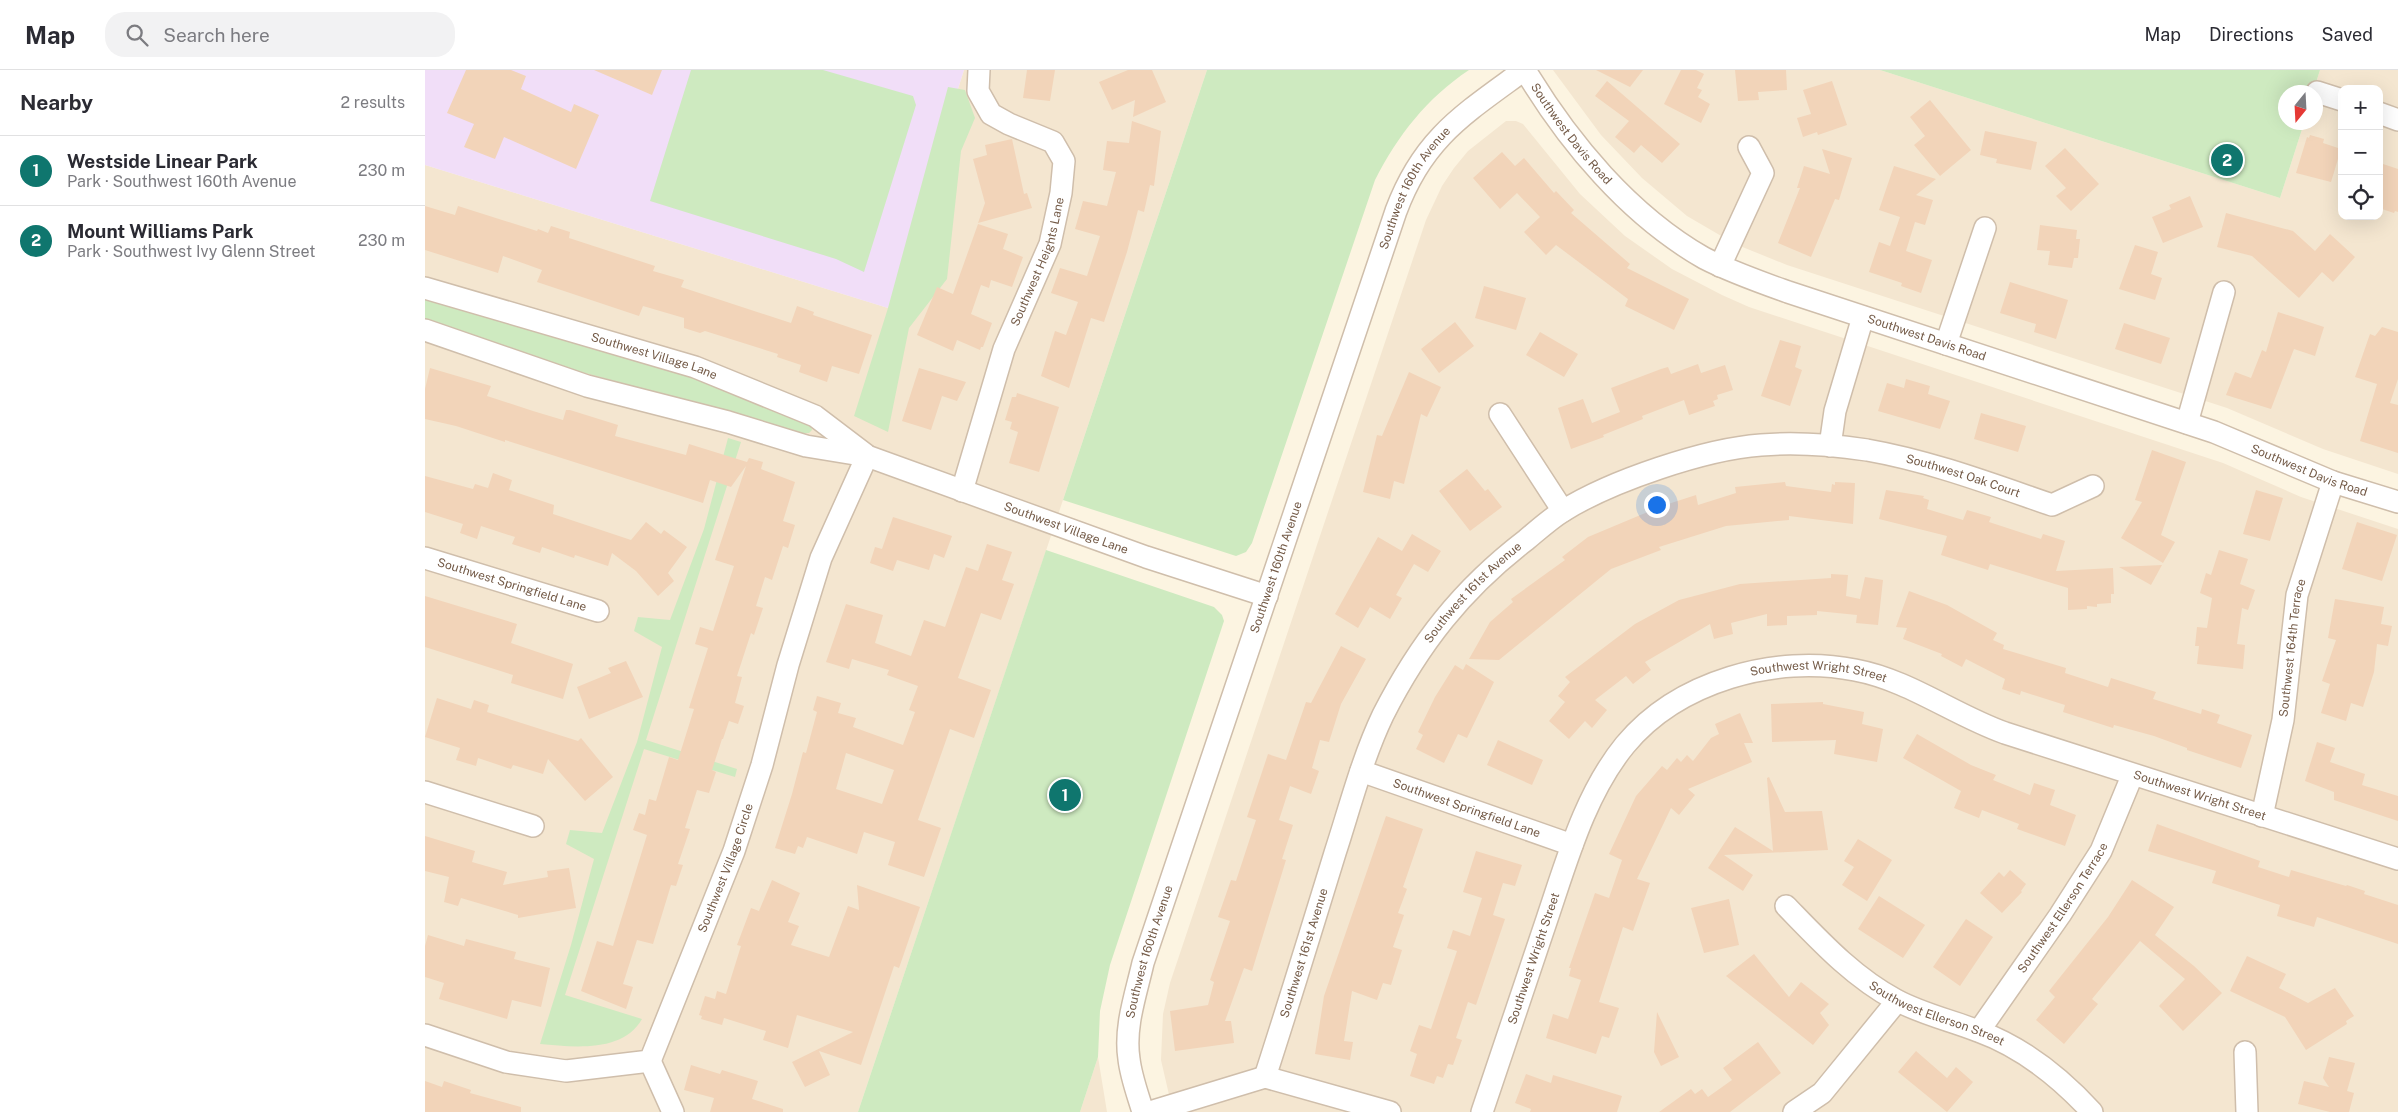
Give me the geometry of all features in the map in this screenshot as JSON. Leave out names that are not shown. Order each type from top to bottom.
[{"type":"street","name":"Southwest Heights Lane","points":[[962,491],[1004,349],[1050,244],[1061,193],[1064,161],[1053,142],[1009,124],[991,114],[977,91],[979,70]]},
{"type":"street","name":"Southwest Davis Road","points":[[1524,70],[1544,101],[1582,152],[1620,192],[1685,245],[1720,266],[1761,283],[2187,423],[2247,444],[2333,482],[2398,502]]},
{"type":"street","name":"Southwest 160th Avenue","points":[[1143,1112],[1133,1078],[1128,1045],[1135,997],[1143,963],[1408,182],[1417,164],[1449,128],[1524,70]]},
{"type":"street","points":[[2323,94],[2338,99]]},
{"type":"street","points":[[2383,114],[2398,120]]},
{"type":"street","points":[[1720,266],[1763,173],[1749,147]]},
{"type":"street","points":[[1946,344],[1985,228]]},
{"type":"street","name":"Southwest Village Lane","points":[[425,288],[695,367],[815,416],[867,456]]},
{"type":"street","points":[[2187,423],[2224,292]]},
{"type":"street","points":[[1830,446],[1835,411],[1863,317]]},
{"type":"street","name":"Southwest Village Lane","points":[[425,330],[587,386],[728,422],[806,446],[867,456],[1147,557],[1267,596]]},
{"type":"street","points":[[1500,414],[1563,511]]},
{"type":"street","name":"Southwest 161st Avenue","points":[[1265,1077],[1361,770],[1382,718],[1408,668],[1431,634],[1464,594],[1563,511],[1612,487],[1648,473],[1720,452],[1761,444],[1830,446]]},
{"type":"street","name":"Southwest Oak Court","points":[[1830,446],[1867,450],[1943,467],[2051,505],[2093,486]]},
{"type":"street","name":"Southwest Village Circle","points":[[650,1061],[734,851],[762,764],[787,665],[821,558],[867,456]]},
{"type":"street","name":"Southwest 164th Terrace","points":[[2262,816],[2283,720],[2297,595],[2333,482]]},
{"type":"street","name":"Southwest Springfield Lane","points":[[425,558],[598,612]]},
{"type":"street","name":"Southwest Wright Street","points":[[1482,1112],[1572,845],[1608,768],[1626,744],[1672,705],[1695,692],[1725,679],[1790,664],[1824,664],[1887,678],[1911,688],[1981,725],[2132,776],[2398,859]]},
{"type":"street","name":"Southwest Springfield Lane","points":[[1361,770],[1572,845]]},
{"type":"street","name":"Southwest Ellerson Terrace","points":[[1979,1031],[2060,915],[2101,852],[2132,776]]},
{"type":"street","points":[[425,792],[533,826]]},
{"type":"street","name":"Southwest Ellerson Street","points":[[1786,906],[1839,960],[1876,989],[1921,1012],[1979,1031],[2006,1044],[2043,1066],[2075,1094],[2091,1112]]},
{"type":"street","points":[[1794,1112],[1822,1093],[1897,1001]]},
{"type":"street","points":[[425,1035],[506,1062],[566,1071],[650,1061],[673,1112]]},
{"type":"street","points":[[2245,1052],[2247,1112]]},
{"type":"street","points":[[1150,1112],[1265,1077],[1390,1112]]},
{"type":"shaded area","points":[[425,70],[964,70],[888,308],[425,165]]},
{"type":"shaded area","points":[[964,70],[1207,70],[858,1112],[425,1112],[425,165],[888,308]]},
{"type":"shaded area","points":[[1553,70],[1880,70],[2280,198],[2302,130],[2323,130],[2323,85],[2315,85],[2320,70],[2398,70],[2398,474],[2323,449],[2227,408],[1787,265],[1735,244],[1687,216],[1642,178],[1601,135]]},
{"type":"shaded area","points":[[1506,121],[1516,121],[1523,124],[1580,194],[1625,236],[1672,269],[1722,295],[1749,307],[2223,463],[2301,497],[2398,529],[2398,1112],[1173,1112],[1161,1060],[1163,1014],[1170,983],[1426,220],[1442,186],[1454,168],[1468,151]]},
{"type":"shaded area","points":[[1098,1057],[1107,1112],[1080,1112]]},
{"type":"green space","points":[[691,70],[823,70],[913,96],[916,105],[864,272],[836,259],[650,201]]},
{"type":"green space","points":[[1207,70],[1469,70],[1440,93],[1415,119],[1393,148],[1375,180],[1252,543],[1246,552],[1236,556],[1063,500]]},
{"type":"green space","points":[[1880,70],[2320,70],[2315,85],[2278,85],[2278,130],[2302,130],[2280,198]]},
{"type":"green space","points":[[948,87],[965,90],[975,118],[961,151],[947,279],[909,328],[888,432],[854,416],[888,308]]},
{"type":"green space","points":[[425,299],[672,371],[730,391],[811,426],[812,430],[809,433],[803,433],[531,358],[425,320]]},
{"type":"green space","points":[[728,438],[741,442],[646,740],[737,769],[735,777],[644,749],[565,995],[642,1019],[634,1030],[623,1038],[610,1043],[582,1046],[540,1044],[571,945],[594,859],[566,844],[570,830],[602,833],[637,742],[662,647],[634,631],[638,617],[670,620],[704,529]]},
{"type":"green space","points":[[1046,550],[1214,607],[1222,615],[1224,621],[1110,965],[1100,1011],[1098,1057],[1080,1112],[858,1112]]},
{"type":"building","points":[[466,70],[511,70],[526,76],[521,89],[571,112],[574,104],[599,115],[576,169],[504,137],[495,159],[464,147],[474,124],[447,113]]},
{"type":"building","points":[[594,70],[662,70],[652,95]]},
{"type":"building","points":[[1027,70],[1055,70],[1050,101],[1023,98]]},
{"type":"building","points":[[1128,70],[1152,70],[1166,102],[1133,117],[1135,100],[1112,110],[1099,82]]},
{"type":"building","points":[[1596,70],[1643,70],[1630,87]]},
{"type":"building","points":[[1681,70],[1696,70],[1704,74],[1697,88],[1702,90],[1698,97],[1710,104],[1701,123],[1664,104]]},
{"type":"building","points":[[1735,70],[1786,70],[1787,90],[1758,92],[1759,100],[1738,101]]},
{"type":"building","points":[[1607,81],[1680,144],[1662,163],[1641,145],[1634,153],[1615,137],[1629,121],[1595,96]]},
{"type":"building","points":[[1832,81],[1847,125],[1818,135],[1817,132],[1803,137],[1797,118],[1811,114],[1803,90]]},
{"type":"building","points":[[1930,100],[1971,150],[1940,176],[1914,145],[1925,136],[1910,117]]},
{"type":"building","points":[[1132,121],[1161,131],[1154,186],[1150,185],[1144,212],[1138,210],[1127,252],[1104,322],[1091,318],[1069,388],[1041,376],[1055,331],[1066,335],[1078,302],[1051,293],[1060,268],[1087,276],[1100,236],[1075,229],[1083,201],[1107,206],[1116,172],[1103,170],[1107,141],[1129,143]]},
{"type":"building","points":[[1985,131],[2037,142],[2031,170],[1996,163],[1997,159],[1980,155]]},
{"type":"building","points":[[2310,135],[2324,139],[2323,143],[2338,148],[2338,159],[2331,182],[2296,173],[2307,137],[2309,138]]},
{"type":"building","points":[[1012,139],[1024,194],[1027,193],[1032,208],[978,223],[985,203],[973,159],[987,155],[985,145]]},
{"type":"building","points":[[2065,148],[2099,184],[2071,211],[2056,196],[2066,188],[2045,166]]},
{"type":"building","points":[[1822,149],[1852,158],[1839,200],[1835,199],[1811,257],[1778,243],[1800,188],[1797,188],[1804,166],[1830,174]]},
{"type":"building","points":[[1502,152],[1515,166],[1524,158],[1554,193],[1556,191],[1574,210],[1571,213],[1630,264],[1627,268],[1689,299],[1674,330],[1625,306],[1628,299],[1556,245],[1546,255],[1524,232],[1540,217],[1517,193],[1500,209],[1473,178]]},
{"type":"building","points":[[2383,164],[2398,169],[2398,212],[2395,211],[2394,213],[2383,209]]},
{"type":"building","points":[[1894,166],[1936,179],[1916,195],[1933,200],[1925,225],[1915,222],[1906,251],[1932,260],[1921,293],[1901,286],[1902,283],[1869,272],[1879,242],[1890,246],[1900,217],[1879,210]]},
{"type":"building","points":[[2190,196],[2203,227],[2163,243],[2152,217],[2171,209],[2169,205]]},
{"type":"building","points":[[425,206],[455,215],[458,206],[537,231],[538,229],[548,233],[551,226],[570,232],[569,238],[655,266],[653,271],[684,280],[681,287],[791,323],[797,306],[814,312],[813,315],[872,335],[859,374],[832,366],[827,382],[799,372],[801,365],[777,357],[778,354],[705,331],[700,333],[684,328],[684,318],[643,306],[639,316],[537,282],[542,270],[503,256],[498,273],[425,250]]},
{"type":"building","points":[[2226,213],[2293,231],[2315,251],[2330,234],[2355,257],[2333,282],[2322,272],[2299,298],[2252,256],[2217,247]]},
{"type":"building","points":[[978,224],[1008,234],[1003,249],[1023,257],[1012,287],[991,280],[989,288],[981,285],[971,314],[992,323],[983,347],[980,350],[957,340],[953,351],[917,335],[937,287],[953,294]]},
{"type":"building","points":[[2040,225],[2077,230],[2076,239],[2080,239],[2078,258],[2074,258],[2072,268],[2048,265],[2050,251],[2037,250]]},
{"type":"building","points":[[2135,245],[2158,252],[2151,274],[2162,278],[2155,300],[2119,289]]},
{"type":"building","points":[[2010,282],[2068,300],[2056,339],[2034,332],[2036,324],[2000,313]]},
{"type":"building","points":[[1484,286],[1526,298],[1516,330],[1475,318]]},
{"type":"building","points":[[2278,312],[2324,327],[2315,356],[2294,349],[2271,409],[2226,395],[2235,372],[2251,378],[2262,350],[2266,352]]},
{"type":"building","points":[[1455,322],[1474,346],[1439,373],[1421,349]]},
{"type":"building","points":[[2124,323],[2170,338],[2161,364],[2115,349]]},
{"type":"building","points":[[2382,327],[2398,332],[2398,379],[2390,403],[2398,405],[2398,453],[2360,441],[2377,384],[2355,377],[2370,334],[2375,336]]},
{"type":"building","points":[[1540,332],[1578,354],[1564,377],[1526,355]]},
{"type":"building","points":[[1780,340],[1801,346],[1795,367],[1802,370],[1790,406],[1761,396]]},
{"type":"building","points":[[1698,364],[1701,373],[1725,365],[1733,390],[1717,395],[1718,399],[1713,401],[1715,406],[1689,415],[1684,400],[1642,416],[1643,419],[1603,435],[1604,437],[1571,449],[1558,408],[1583,399],[1592,423],[1620,412],[1611,388],[1668,367],[1671,374]]},
{"type":"building","points":[[430,368],[491,386],[487,396],[533,411],[563,420],[566,410],[570,410],[618,425],[615,436],[686,455],[689,444],[747,462],[749,458],[763,462],[761,469],[795,482],[783,521],[795,525],[788,548],[783,546],[772,580],[765,577],[756,606],[763,608],[754,635],[751,633],[737,676],[742,677],[735,703],[744,706],[738,724],[729,721],[712,770],[716,772],[709,793],[697,790],[685,828],[690,829],[678,864],[683,865],[676,886],[671,885],[653,944],[637,940],[623,984],[633,987],[626,1009],[581,991],[597,941],[613,946],[647,835],[633,830],[639,813],[645,815],[649,799],[656,801],[669,757],[678,760],[694,709],[689,708],[708,648],[695,644],[700,627],[713,631],[734,566],[715,560],[746,466],[731,487],[710,480],[703,503],[505,440],[505,442],[456,426],[425,419],[425,389]]},
{"type":"building","points":[[919,368],[966,382],[957,401],[942,396],[931,430],[902,421]]},
{"type":"building","points":[[1409,372],[1441,387],[1427,417],[1421,414],[1404,484],[1394,481],[1390,499],[1363,492],[1377,435],[1382,436]]},
{"type":"building","points":[[1906,379],[1930,386],[1928,394],[1950,401],[1940,429],[1878,411],[1887,383],[1904,388]]},
{"type":"building","points":[[1017,393],[1059,407],[1039,472],[1009,463],[1018,432],[1010,429],[1012,422],[1005,420],[1012,397],[1016,397]]},
{"type":"building","points":[[1981,413],[2026,426],[2018,452],[1974,439]]},
{"type":"building","points":[[2152,450],[2186,462],[2161,535],[2175,542],[2163,563],[2121,538],[2142,502],[2135,500]]},
{"type":"building","points":[[1467,469],[1485,491],[1488,489],[1502,507],[1470,531],[1439,491]]},
{"type":"building","points":[[493,473],[512,480],[509,490],[554,505],[553,514],[631,540],[646,522],[661,534],[664,530],[687,547],[668,573],[674,581],[658,596],[636,571],[612,553],[608,566],[575,555],[574,558],[542,547],[540,553],[512,544],[515,537],[481,526],[477,539],[460,533],[463,524],[425,512],[425,476],[473,489],[475,484],[488,488]]},
{"type":"building","points":[[1785,482],[1786,486],[1831,492],[1832,484],[1835,485],[1835,482],[1855,483],[1853,524],[1789,516],[1789,520],[1726,526],[1659,547],[1661,550],[1611,569],[1499,660],[1469,659],[1490,622],[1513,602],[1511,599],[1565,560],[1562,557],[1588,537],[1662,506],[1696,495],[1698,505],[1736,493],[1735,487]]},
{"type":"building","points":[[1886,490],[1924,496],[1923,498],[1929,500],[1927,509],[1963,520],[1967,510],[1991,517],[1989,522],[2041,539],[2043,534],[2065,541],[2056,571],[2113,568],[2114,594],[2111,594],[2111,603],[2097,604],[2097,607],[2087,606],[2087,609],[2068,610],[2068,588],[1990,564],[1988,570],[1941,555],[1947,536],[1879,519]]},
{"type":"building","points":[[2256,490],[2283,498],[2270,541],[2243,534]]},
{"type":"building","points":[[893,517],[952,536],[944,558],[934,554],[929,570],[897,560],[893,571],[870,563],[875,547],[882,549]]},
{"type":"building","points":[[2357,522],[2397,535],[2382,581],[2342,569]]},
{"type":"building","points":[[1412,534],[1441,551],[1428,572],[1414,564],[1396,595],[1402,598],[1390,619],[1370,607],[1358,628],[1335,614],[1378,537],[1402,551]]},
{"type":"building","points":[[987,544],[1012,552],[1002,580],[1014,584],[1001,620],[981,613],[958,678],[991,690],[974,738],[950,729],[918,820],[941,828],[924,877],[888,865],[895,842],[864,832],[857,854],[807,837],[803,848],[798,846],[795,854],[775,848],[803,752],[806,753],[817,712],[813,710],[817,696],[841,703],[838,713],[856,718],[853,727],[903,745],[915,712],[909,710],[918,686],[887,675],[889,670],[852,659],[849,669],[826,662],[846,604],[883,615],[875,643],[911,656],[924,620],[945,627],[966,567],[978,571]],"holes":[[[846,753],[894,770],[882,804],[836,789]]]},
{"type":"building","points":[[2219,550],[2248,559],[2240,584],[2255,590],[2248,610],[2242,608],[2237,644],[2245,645],[2243,669],[2197,664],[2199,646],[2195,646],[2197,627],[2207,628],[2212,598],[2200,593],[2206,573],[2211,575]]},
{"type":"building","points":[[2162,565],[2151,585],[2119,567]]},
{"type":"building","points":[[1831,574],[1848,575],[1846,596],[1860,599],[1865,577],[1883,580],[1878,625],[1856,623],[1857,615],[1817,611],[1817,615],[1787,616],[1787,625],[1767,626],[1767,614],[1731,623],[1733,634],[1714,639],[1710,624],[1645,662],[1651,670],[1633,684],[1626,676],[1595,700],[1607,710],[1592,728],[1585,721],[1569,739],[1549,721],[1565,702],[1558,696],[1570,682],[1565,677],[1635,624],[1679,600],[1740,584],[1831,578]]},
{"type":"building","points":[[1909,591],[1947,605],[1997,633],[1993,640],[2004,645],[2003,649],[2066,668],[2065,673],[2108,687],[2111,678],[2156,692],[2153,699],[2201,714],[2202,709],[2220,715],[2217,723],[2252,735],[2241,768],[2187,750],[2187,748],[2154,736],[2114,725],[2113,728],[2063,712],[2065,705],[2021,691],[2020,695],[2002,689],[2005,679],[1966,659],[1962,667],[1941,656],[1942,654],[1903,639],[1907,628],[1896,627]]},
{"type":"building","points":[[425,596],[517,624],[511,643],[573,664],[563,699],[511,683],[513,675],[425,647]]},
{"type":"building","points":[[2335,599],[2384,607],[2381,624],[2392,626],[2388,646],[2377,644],[2374,672],[2363,707],[2351,703],[2346,721],[2321,713],[2330,684],[2322,681],[2336,640],[2328,638]]},
{"type":"building","points":[[1341,646],[1366,659],[1341,704],[1329,742],[1320,740],[1312,768],[1319,771],[1311,794],[1290,786],[1279,820],[1293,825],[1282,859],[1286,860],[1252,971],[1244,968],[1225,1021],[1231,1021],[1234,1043],[1175,1051],[1170,1011],[1208,1005],[1214,982],[1210,980],[1230,921],[1218,917],[1231,880],[1236,881],[1256,820],[1247,817],[1268,754],[1286,760],[1306,702],[1311,703]]},
{"type":"building","points":[[626,661],[643,697],[589,719],[577,687],[611,673],[608,668]]},
{"type":"building","points":[[1466,664],[1494,682],[1467,738],[1458,734],[1444,763],[1416,749],[1423,735],[1418,732],[1435,697],[1455,665],[1463,670]]},
{"type":"building","points":[[437,698],[471,709],[474,700],[489,705],[487,712],[578,741],[581,738],[613,777],[585,801],[548,759],[543,774],[513,765],[511,769],[478,758],[476,766],[456,760],[460,748],[425,737]]},
{"type":"building","points":[[1823,702],[1823,704],[1864,712],[1862,724],[1883,729],[1877,762],[1834,754],[1836,740],[1772,742],[1771,704]]},
{"type":"building","points":[[1740,713],[1753,743],[1744,743],[1752,762],[1688,789],[1695,795],[1679,815],[1671,808],[1637,879],[1650,883],[1633,931],[1623,927],[1599,1002],[1619,1008],[1609,1038],[1602,1036],[1596,1054],[1546,1038],[1553,1014],[1568,1019],[1581,980],[1569,976],[1571,968],[1569,968],[1595,893],[1609,898],[1622,860],[1609,854],[1636,796],[1662,766],[1667,770],[1677,758],[1681,762],[1687,755],[1693,761],[1711,738],[1719,734],[1715,724]]},
{"type":"building","points":[[1917,734],[1971,765],[1996,775],[1993,780],[2030,795],[2034,783],[2055,790],[2050,805],[2076,815],[2065,846],[2017,829],[2019,824],[1982,810],[1979,818],[1954,808],[1961,791],[1903,758]]},
{"type":"building","points":[[1498,740],[1543,760],[1532,785],[1487,765]]},
{"type":"building","points":[[2317,742],[2335,748],[2330,762],[2365,774],[2362,785],[2398,796],[2398,821],[2334,800],[2334,792],[2305,781]]},
{"type":"building","points":[[1769,777],[1785,812],[1822,811],[1828,850],[1724,855],[1753,875],[1743,891],[1708,868],[1735,827],[1773,851],[1767,778]]},
{"type":"building","points":[[1386,816],[1423,829],[1403,887],[1407,889],[1398,913],[1404,915],[1393,947],[1402,950],[1391,985],[1383,983],[1377,1000],[1352,991],[1344,1041],[1353,1042],[1350,1060],[1315,1054],[1324,996]]},
{"type":"building","points":[[2157,824],[2260,861],[2258,867],[2289,877],[2291,870],[2347,885],[2365,891],[2364,894],[2398,905],[2398,944],[2317,917],[2314,927],[2277,916],[2280,905],[2212,883],[2216,871],[2148,851]]},
{"type":"building","points":[[425,836],[475,851],[472,862],[507,872],[503,885],[548,877],[547,871],[569,868],[576,908],[518,918],[518,915],[461,898],[458,906],[444,902],[449,877],[425,871]]},
{"type":"building","points":[[1858,839],[1892,860],[1867,901],[1842,885],[1854,867],[1844,861]]},
{"type":"building","points":[[1476,851],[1522,865],[1515,886],[1503,883],[1493,915],[1505,919],[1476,1005],[1468,1002],[1456,1038],[1462,1040],[1453,1065],[1448,1064],[1443,1078],[1437,1076],[1434,1084],[1410,1076],[1417,1054],[1410,1051],[1419,1025],[1431,1029],[1457,951],[1447,948],[1453,930],[1470,936],[1482,898],[1463,892]]},
{"type":"building","points":[[2010,870],[2026,884],[2022,892],[2002,913],[1980,893],[1999,872],[2004,877]]},
{"type":"building","points":[[772,880],[800,893],[788,922],[799,926],[791,945],[829,957],[848,906],[859,910],[857,885],[920,907],[899,968],[894,966],[861,1065],[819,1051],[830,1075],[805,1087],[792,1062],[853,1032],[797,1015],[788,1048],[763,1040],[766,1031],[724,1018],[722,1025],[701,1019],[702,1016],[699,1015],[705,996],[715,999],[717,991],[726,994],[741,946],[737,945],[751,908],[759,911]]},
{"type":"building","points":[[2132,880],[2174,907],[2155,935],[2194,966],[2222,993],[2183,1031],[2159,1006],[2185,979],[2140,941],[2092,999],[2098,1004],[2064,1044],[2036,1020],[2055,997],[2049,991],[2108,917]]},
{"type":"building","points":[[1879,896],[1925,925],[1903,958],[1858,929]]},
{"type":"building","points":[[1729,899],[1739,945],[1704,953],[1691,908]]},
{"type":"building","points":[[1966,919],[1993,937],[1960,986],[1933,967]]},
{"type":"building","points":[[428,935],[464,946],[466,939],[516,952],[514,959],[550,968],[541,1007],[512,1000],[507,1019],[439,999],[444,983],[425,977],[425,946]]},
{"type":"building","points":[[1754,954],[1789,997],[1801,982],[1829,1004],[1820,1013],[1829,1025],[1813,1045],[1726,976]]},
{"type":"building","points":[[2247,956],[2286,974],[2279,988],[2308,1003],[2335,988],[2354,1016],[2346,1021],[2347,1024],[2306,1050],[2285,1017],[2230,991]]},
{"type":"building","points":[[1657,1012],[1679,1057],[1661,1066],[1654,1052]]},
{"type":"building","points":[[1758,1042],[1781,1073],[1730,1112],[1659,1112],[1691,1089],[1695,1094],[1702,1089],[1708,1097],[1732,1080],[1723,1068]]},
{"type":"building","points":[[1916,1051],[1947,1078],[1956,1067],[1973,1082],[1947,1112],[1898,1072]]},
{"type":"building","points":[[2329,1057],[2355,1063],[2347,1091],[2354,1093],[2349,1112],[2330,1112],[2298,1104],[2304,1081],[2329,1087],[2323,1078]]},
{"type":"building","points":[[691,1065],[720,1074],[722,1070],[758,1081],[752,1099],[783,1109],[783,1112],[710,1112],[714,1098],[684,1090]]},
{"type":"building","points":[[1526,1074],[1551,1083],[1553,1075],[1622,1096],[1617,1112],[1530,1112],[1531,1109],[1515,1103]]},
{"type":"building","points":[[425,1081],[442,1087],[444,1081],[471,1090],[470,1093],[521,1107],[521,1112],[425,1112]]},
{"type":"place","name":"Mount Williams Park","points":[[2227,160]]},
{"type":"place","name":"Westside Linear Park","points":[[1065,795]]}]
